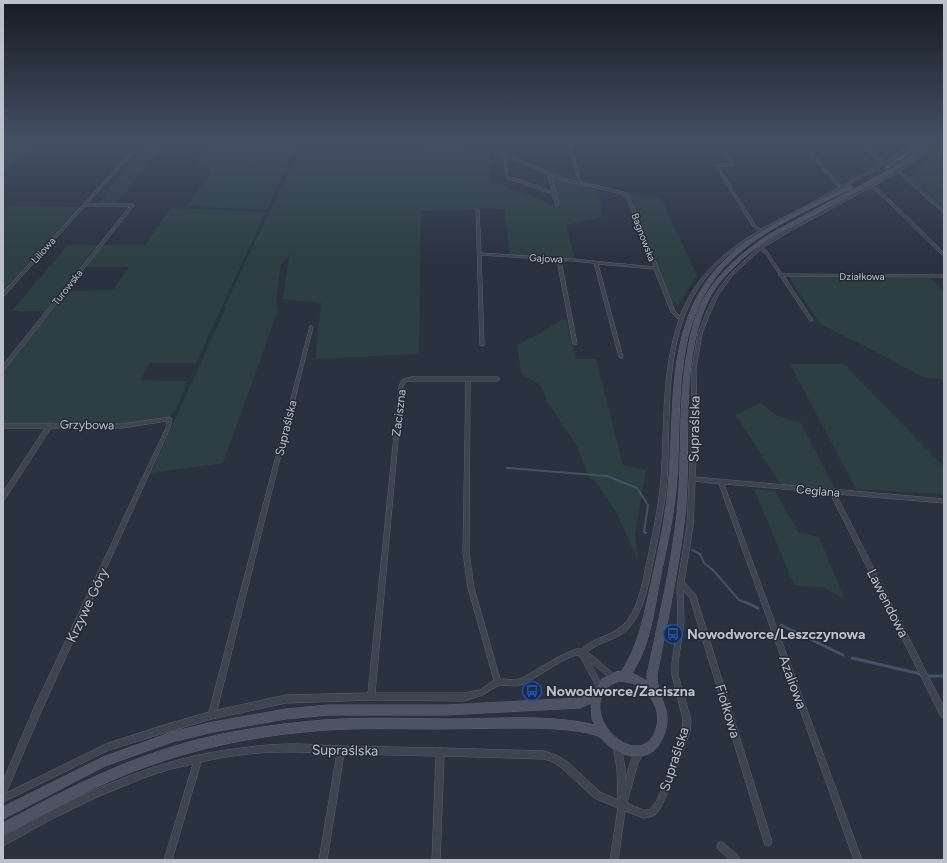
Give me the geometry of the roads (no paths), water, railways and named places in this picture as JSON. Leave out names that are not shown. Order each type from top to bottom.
[{"type":"main road","points":[[624,676],[633,665],[649,613],[663,551],[673,478],[678,365],[686,329],[694,307],[703,290],[719,269],[750,242],[863,180]]},
{"type":"main road","points":[[598,691],[595,707],[597,720],[609,740],[625,750],[641,751],[649,748],[656,742],[661,734],[663,715],[655,695],[652,684],[652,675],[677,546],[681,513],[687,366],[694,331],[701,310],[711,292],[726,272],[756,245],[873,180]]},
{"type":"main road","points":[[3,813],[103,762],[172,737],[213,727],[286,714],[342,710],[446,710],[580,703],[598,691],[606,681],[624,676],[641,681],[655,695]]},
{"type":"main road","points":[[3,829],[44,807],[103,779],[170,753],[214,741],[284,729],[365,724],[523,724],[584,727],[603,732]]},
{"type":"street","name":"Liliowa","points":[[3,295],[107,180]]},
{"type":"street","points":[[519,180],[547,191],[551,192],[553,190]]},
{"type":"street","points":[[551,180],[557,205]]},
{"type":"street","name":"Bagnowska","points":[[570,180],[620,192],[627,197],[674,312],[681,319]]},
{"type":"street","points":[[725,180],[755,227],[760,230]]},
{"type":"street","points":[[834,180],[842,187]]},
{"type":"street","name":"Supraślska","points":[[498,682],[517,683],[526,680],[560,659],[576,652],[582,653],[587,647],[619,632],[628,624],[636,610],[649,570],[656,533],[664,482],[670,363],[675,336],[687,304],[709,271],[731,249],[760,230],[829,195],[854,180]]},
{"type":"street","name":"Supraślska","points":[[3,842],[32,825],[124,782],[166,767],[198,759],[243,752],[288,748],[544,755],[554,758],[564,765],[597,795],[643,814],[651,813],[656,809],[669,780],[686,731],[687,720],[674,675],[681,622],[681,583],[690,526],[693,479],[694,368],[700,334],[717,294],[740,265],[760,248],[793,228],[881,180]]},
{"type":"street","points":[[908,180],[944,213]]},
{"type":"street","points":[[869,187],[877,190],[886,198],[944,255]]},
{"type":"street","name":"Turowska","points":[[3,368],[132,205],[84,206]]},
{"type":"street","points":[[477,210],[482,345]]},
{"type":"street","points":[[760,248],[766,252],[811,320]]},
{"type":"street","name":"Gajowa","points":[[479,254],[559,259],[655,268]]},
{"type":"street","points":[[559,259],[575,344]]},
{"type":"street","points":[[596,262],[621,357]]},
{"type":"street","name":"Działkowa","points":[[780,275],[944,276]]},
{"type":"street","name":"Supraślska","points":[[212,714],[311,327]]},
{"type":"street","name":"Zaciszna","points":[[371,696],[400,386],[404,381],[410,379],[498,379]]},
{"type":"street","points":[[3,798],[108,747],[212,714],[286,699],[371,696],[464,697],[481,693],[498,682],[468,575],[466,552],[468,379]]},
{"type":"street","name":"Grzybowa","points":[[3,426],[122,426],[170,420]]},
{"type":"street","name":"Krzywe Góry","points":[[3,790],[168,428],[170,420]]},
{"type":"street","points":[[3,497],[50,425]]},
{"type":"street","name":"Ceglana","points":[[693,479],[944,501]]},
{"type":"street","name":"Azaliowa","points":[[721,482],[858,860]]},
{"type":"street","name":"Lawendowa","points":[[832,492],[944,714]]},
{"type":"street","name":"Fiołkowa","points":[[681,583],[693,596],[696,603],[768,842]]},
{"type":"street","points":[[582,653],[591,658],[613,678]]},
{"type":"street","points":[[582,653],[598,691]]},
{"type":"street","points":[[617,746],[621,768],[622,806]]},
{"type":"street","points":[[323,860],[341,750]]},
{"type":"street","points":[[436,860],[440,751]]},
{"type":"street","points":[[614,860],[622,806],[635,761],[641,751]]},
{"type":"street","points":[[168,860],[198,759]]},
{"type":"street","points":[[721,846],[736,860]]},
{"type":"waterway","points":[[507,468],[607,476],[637,488],[648,505],[644,532],[646,533]]},
{"type":"waterway","points":[[692,550],[700,554],[704,563],[713,570],[739,600],[747,603]]},
{"type":"waterway","points":[[745,602],[758,608]]},
{"type":"waterway","points":[[781,625],[843,655]]},
{"type":"waterway","points":[[852,658],[921,674]]},
{"type":"waterway","points":[[927,676],[944,676]]},
{"type":"place","name":"Nowodworce/Leszczynowa","points":[[673,634]]},
{"type":"place","name":"Nowodworce/Zaciszna","points":[[532,691]]}]
